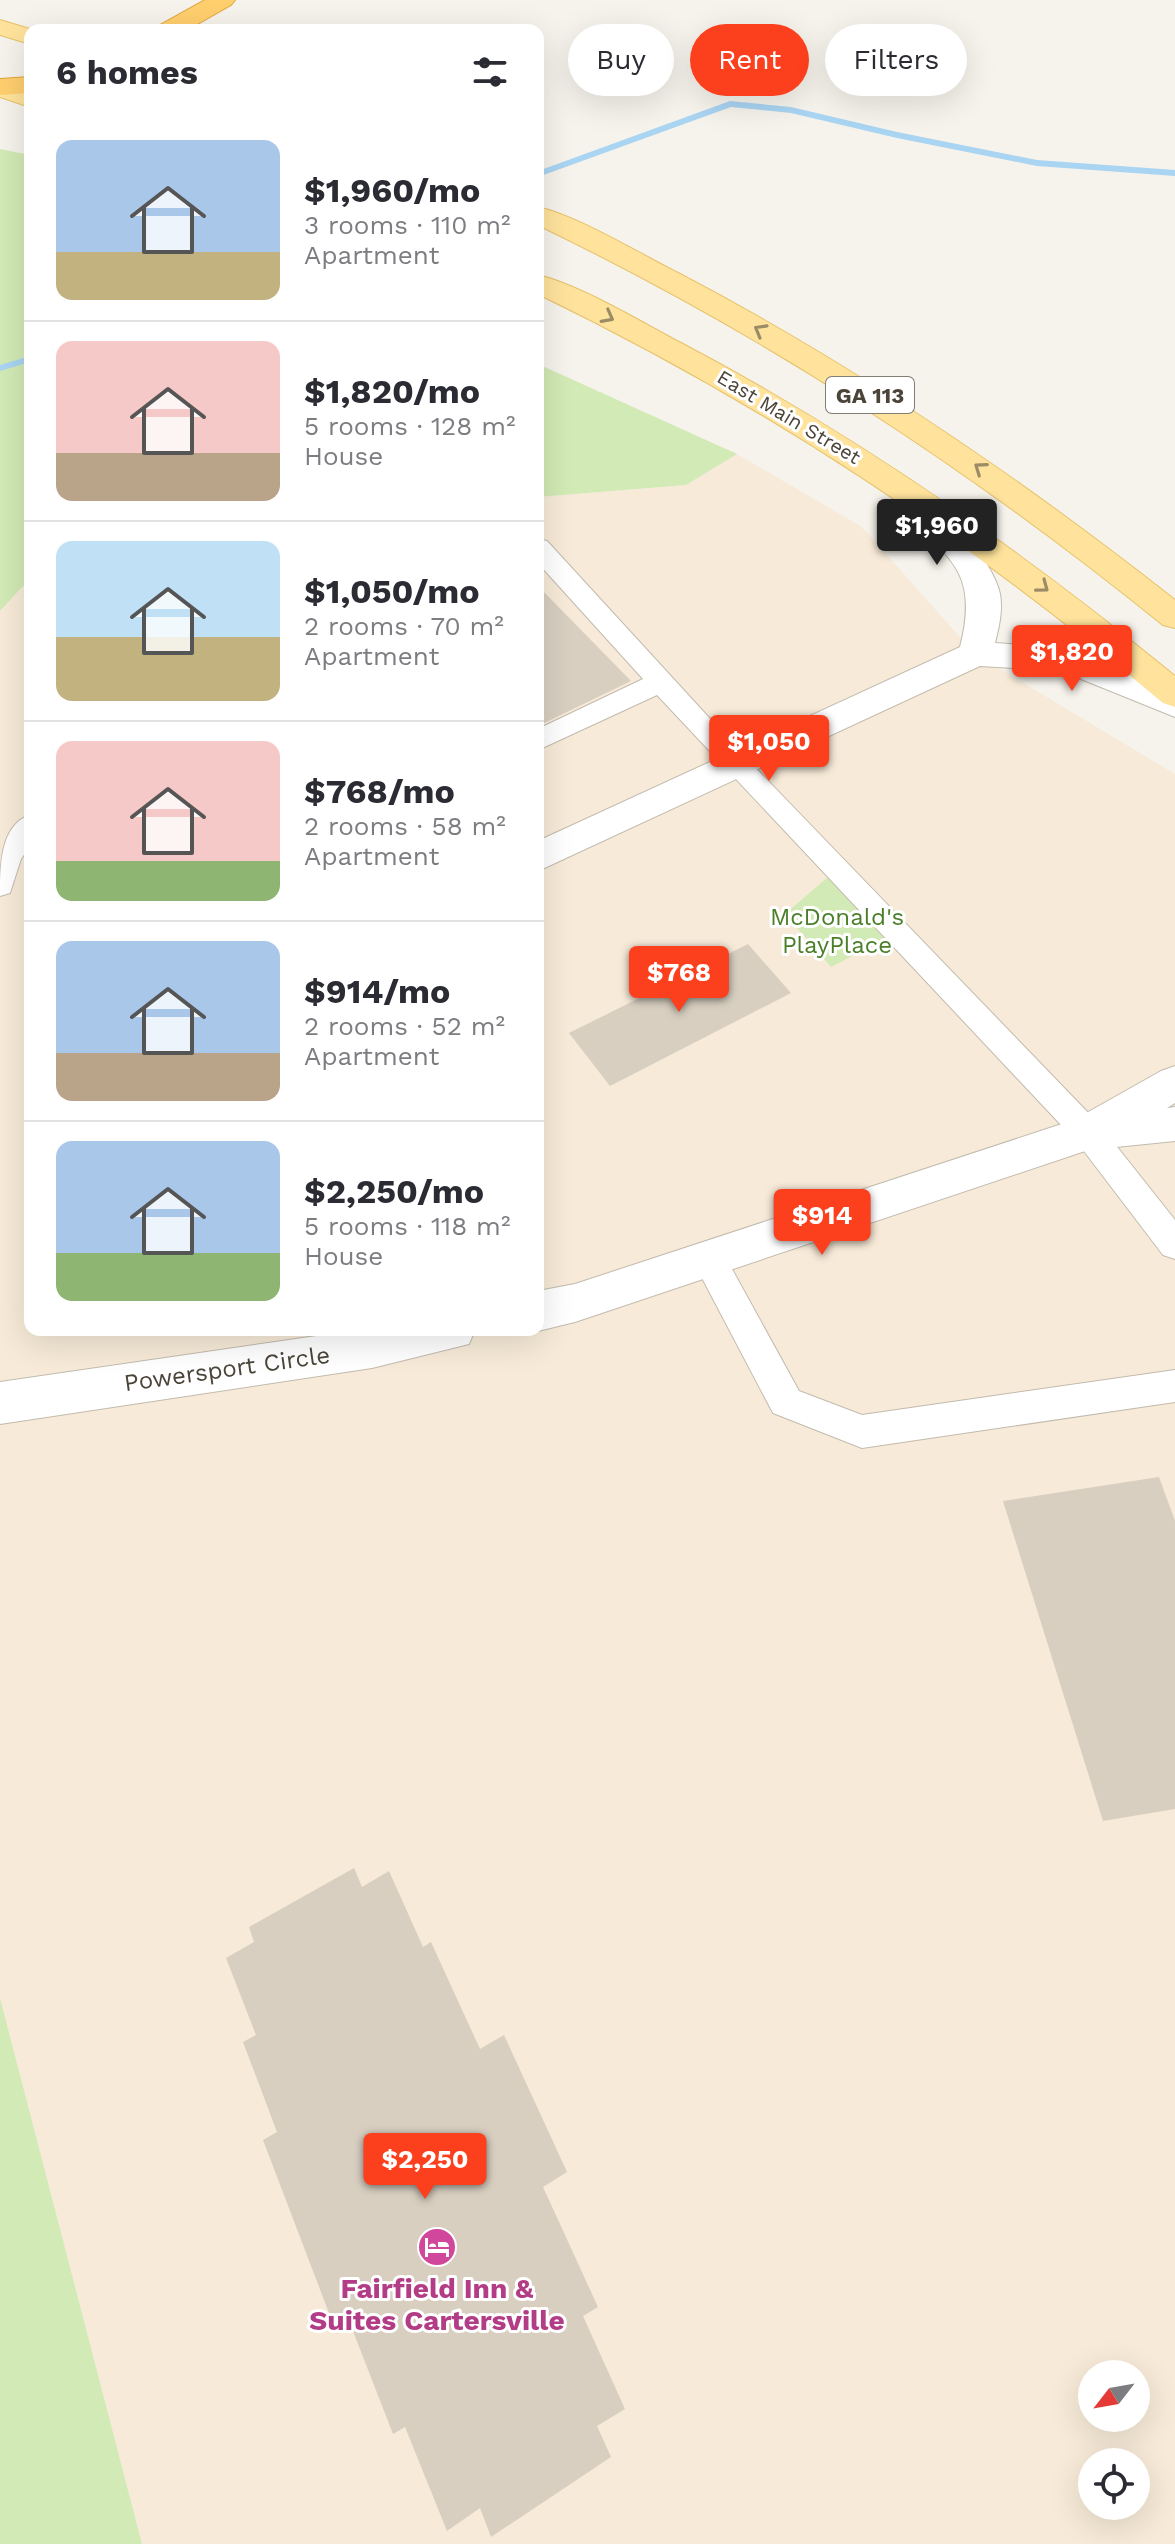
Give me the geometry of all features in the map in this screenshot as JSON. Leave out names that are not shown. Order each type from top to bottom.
[{"type":"highway","points":[[180,24],[225,0]]},
{"type":"highway","points":[[211,24],[225,0]]},
{"type":"highway","points":[[0,87],[24,85]]},
{"type":"highway","points":[[0,105],[24,106]]},
{"type":"main road","points":[[0,27],[24,35]]},
{"type":"main road","points":[[0,87],[24,97]]},
{"type":"main road","name":"GA 113","points":[[544,218],[665,276],[889,407],[1033,505],[1175,617]]},
{"type":"main road","name":"East Main Street","points":[[544,286],[757,396],[899,484],[1048,590],[1175,695]]},
{"type":"street","points":[[899,484],[958,546],[982,587],[983,619],[975,654]]},
{"type":"street","points":[[544,854],[975,654],[1030,656],[1083,665],[1142,688],[1175,705]]},
{"type":"street","points":[[544,1310],[575,1303],[1088,1133],[1175,1083]]},
{"type":"street","points":[[1088,1133],[1175,1124]]},
{"type":"street","name":"Powersport Circle","points":[[0,1403],[398,1336]]},
{"type":"lane","points":[[544,554],[736,765],[1088,1133],[1175,1245]]},
{"type":"lane","points":[[544,737],[661,682]]},
{"type":"lane","points":[[0,885],[7,856],[24,833]]},
{"type":"lane","points":[[709,1259],[786,1402],[862,1432],[1175,1386]]},
{"type":"shaded area","points":[[737,454],[862,527],[975,654],[1175,774],[1175,2544],[142,2544],[0,1998],[0,611],[22,587],[24,1336],[544,1336],[544,497],[686,485]]},
{"type":"green space","points":[[0,149],[24,154],[24,586],[0,611]]},
{"type":"green space","points":[[544,367],[737,454],[686,485],[544,497]]},
{"type":"green space","name":"McDonald's PlayPlace","points":[[828,877],[885,939],[831,967],[785,914]]},
{"type":"green space","points":[[0,1998],[142,2544],[0,2544]]},
{"type":"building","points":[[544,592],[631,681],[544,723]]},
{"type":"building","points":[[748,944],[791,993],[610,1086],[569,1033]]},
{"type":"building","points":[[1159,1477],[1175,1521],[1175,1809],[1103,1821],[1003,1501]]},
{"type":"building","name":"Fairfield Inn & Suites Cartersville","points":[[354,1868],[362,1887],[389,1871],[423,1947],[431,1942],[480,2049],[504,2035],[567,2172],[543,2187],[598,2307],[583,2316],[625,2409],[597,2426],[611,2457],[491,2537],[480,2508],[447,2531],[405,2427],[393,2434],[351,2326],[337,2334],[263,2140],[277,2132],[243,2042],[256,2035],[226,1958],[254,1942],[249,1927]]},
{"type":"waterway","points":[[544,172],[730,104],[791,110],[1037,163],[1175,173]]},
{"type":"waterway","points":[[0,368],[24,361]]},
{"type":"place","name":"Fairfield Inn & Suites Cartersville","points":[[437,2247]]}]
